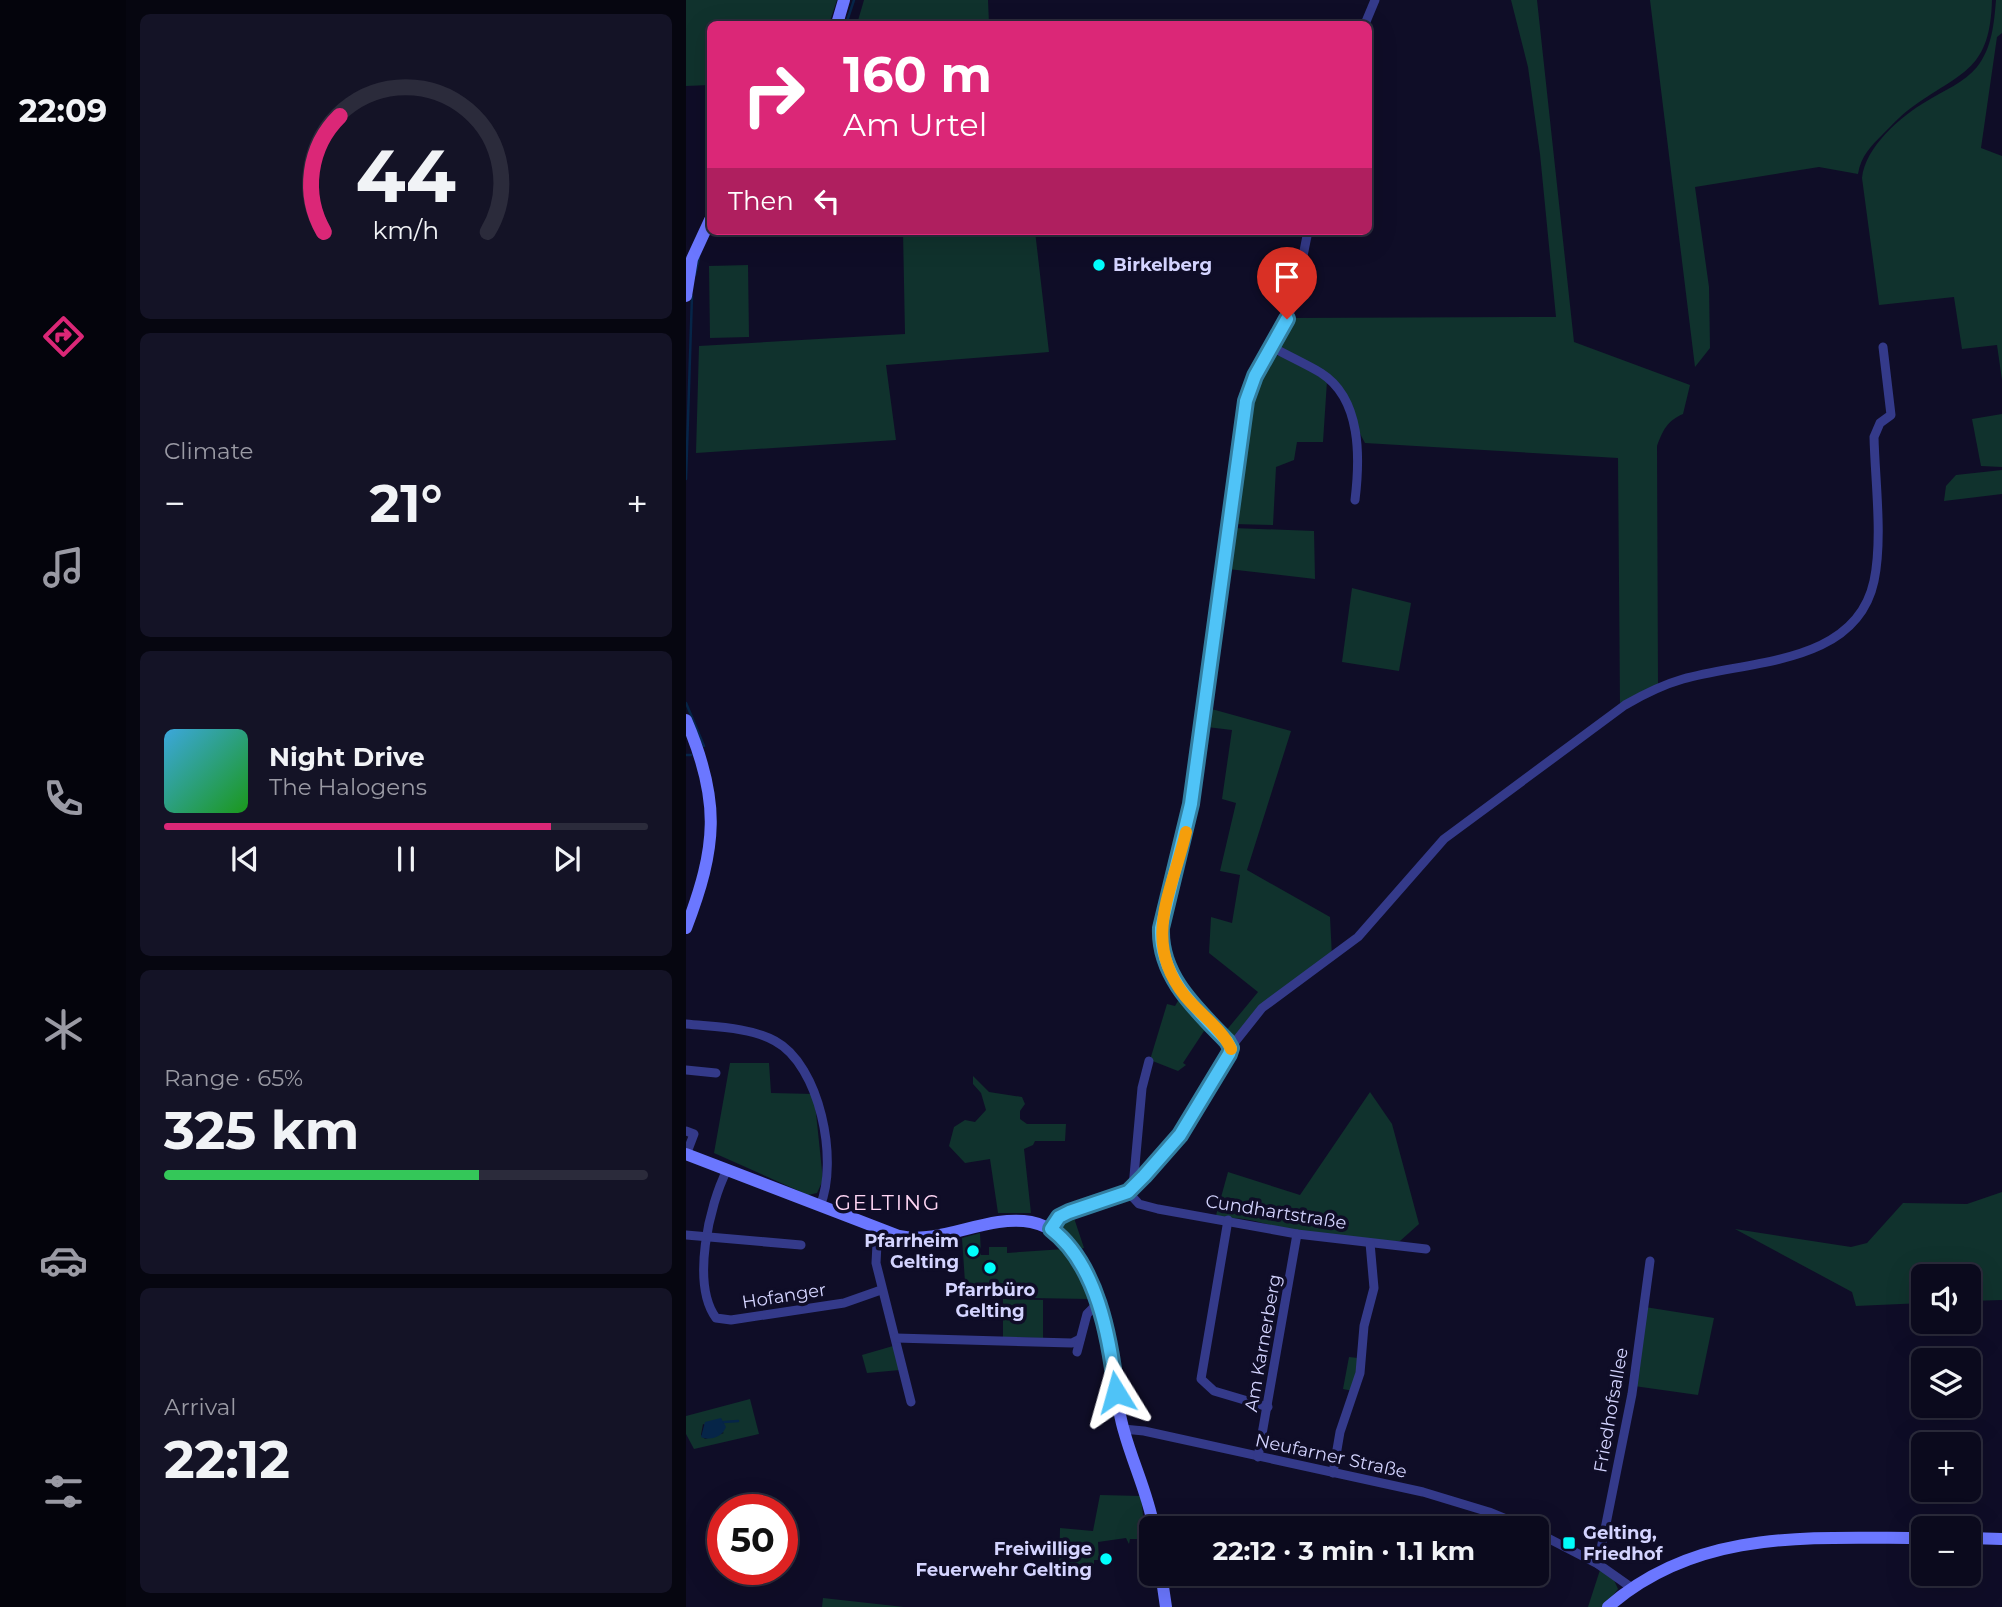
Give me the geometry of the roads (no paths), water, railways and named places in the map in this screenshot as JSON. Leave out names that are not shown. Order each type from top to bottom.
[{"type":"main road","points":[[838,21],[844,0]]},
{"type":"main road","points":[[686,296],[692,259],[707,226]]},
{"type":"main road","points":[[686,720],[708,780],[711,816],[708,860],[686,928]]},
{"type":"main road","points":[[686,1155],[906,1237],[927,1237],[1021,1221],[1051,1229],[1077,1257],[1097,1304],[1109,1346],[1123,1430],[1146,1492],[1151,1516]]},
{"type":"main road","points":[[1608,1607],[1632,1588],[1671,1564],[1729,1547],[1794,1539],[1911,1538]]},
{"type":"main road","points":[[1981,1538],[2002,1539]]},
{"type":"main road","points":[[1163,1586],[1166,1607]]},
{"type":"street","points":[[1367,21],[1375,0]]},
{"type":"street","points":[[1231,1048],[1181,991],[1167,966],[1161,947],[1162,919],[1188,821],[1221,602],[1244,415],[1255,376],[1296,296],[1307,235]]},
{"type":"street","points":[[1272,347],[1322,374],[1341,396],[1359,445],[1356,500]]},
{"type":"street","points":[[1051,1229],[1059,1217],[1069,1212],[1130,1190],[1180,1135],[1231,1048],[1262,1008],[1358,937],[1444,839],[1625,705],[1651,690],[1683,679],[1814,649],[1838,637],[1853,625],[1866,607],[1874,580],[1874,437],[1880,423],[1891,415],[1883,347]]},
{"type":"street","points":[[686,1024],[762,1035],[783,1045],[795,1057],[810,1081],[823,1127],[826,1172],[820,1206]]},
{"type":"street","points":[[1130,1190],[1140,1102],[1149,1061]]},
{"type":"street","points":[[686,1070],[716,1073]]},
{"type":"street","points":[[686,1131],[694,1134],[686,1155]]},
{"type":"street","name":"Hofanger","points":[[727,1170],[714,1204],[703,1267],[705,1290],[712,1312],[722,1320],[844,1303],[857,1296],[881,1290]]},
{"type":"street","name":"Cundhartstraße","points":[[1130,1190],[1139,1204],[1297,1234],[1426,1249]]},
{"type":"street","points":[[1228,1220],[1201,1379],[1222,1395],[1268,1407]]},
{"type":"street","points":[[884,1231],[876,1253],[881,1290],[911,1402]]},
{"type":"street","name":"Am Karnerberg","points":[[1258,1457],[1297,1234]]},
{"type":"street","points":[[686,1235],[797,1242],[801,1245]]},
{"type":"street","points":[[1334,1473],[1340,1432],[1360,1373],[1364,1326],[1374,1288],[1370,1242]]},
{"type":"street","name":"Friedhofsallee","points":[[1598,1564],[1632,1394],[1650,1261]]},
{"type":"street","points":[[1077,1352],[1089,1309],[1097,1304]]},
{"type":"street","points":[[896,1338],[1072,1343],[1080,1339]]},
{"type":"street","name":"Neufarner Straße","points":[[1123,1430],[1144,1430],[1460,1502],[1497,1516]]},
{"type":"street","points":[[1549,1539],[1598,1564],[1632,1588]]},
{"type":"water","points":[[721,1418],[726,1427],[719,1436],[701,1437],[705,1422]]},
{"type":"waterway","points":[[847,21],[854,0]]},
{"type":"waterway","points":[[695,275],[699,258]]},
{"type":"waterway","points":[[686,479],[692,296]]},
{"type":"waterway","points":[[686,703],[704,746]]},
{"type":"waterway","points":[[686,755],[691,755]]},
{"type":"waterway","points":[[724,1422],[738,1421]]},
{"type":"place","name":"Birkelberg","points":[[1099,265]]},
{"type":"place","name":"Pfarrheim Gelting","points":[[973,1251]]},
{"type":"place","name":"Pfarrbüro Gelting","points":[[990,1268]]},
{"type":"place","name":"Gelting, Friedhof","points":[[1569,1543]]},
{"type":"place","name":"Freiwillige Feuerwehr Gelting","points":[[1106,1559]]},
{"type":"district","name":"GELTING","points":[[888,1203]]}]
